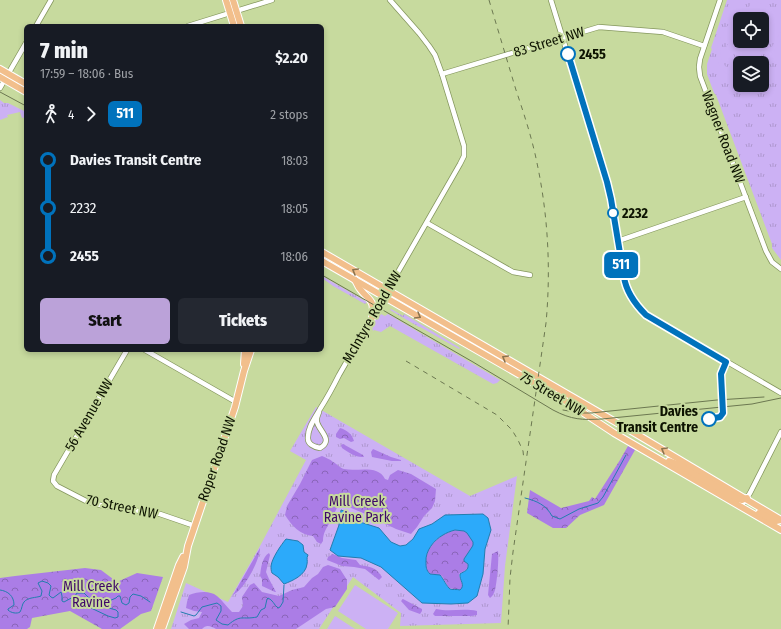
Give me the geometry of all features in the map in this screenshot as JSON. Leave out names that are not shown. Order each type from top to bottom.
[{"type":"main road","points":[[226,0],[240,24]]},
{"type":"main road","points":[[233,0],[234,24]]},
{"type":"main road","points":[[0,69],[24,83]]},
{"type":"main road","points":[[2,79],[24,91]]},
{"type":"main road","name":"75 Street NW","points":[[324,253],[386,293],[567,402],[614,433],[781,530]]},
{"type":"main road","name":"75 Street NW","points":[[324,262],[355,280],[386,293],[746,498],[781,520]]},
{"type":"main road","points":[[355,280],[359,289],[368,297],[372,304],[372,318]]},
{"type":"main road","name":"Roper Road NW","points":[[244,371],[245,352]]},
{"type":"main road","name":"Roper Road NW","points":[[157,629],[179,565],[195,526],[236,402],[250,352]]},
{"type":"main road","points":[[657,457],[677,464],[738,499],[742,500],[746,498]]},
{"type":"main road","points":[[741,507],[749,507],[776,521],[781,520]]},
{"type":"main road","name":"Roper Road NW","points":[[162,629],[184,567],[188,546]]},
{"type":"street","points":[[37,24],[51,0]]},
{"type":"street","points":[[194,24],[272,0]]},
{"type":"street","name":"McIntyre Road NW","points":[[319,412],[317,422],[325,435],[326,440],[320,448],[315,447],[308,441],[311,426],[386,293],[462,162],[464,152],[464,146],[435,55],[390,0]]},
{"type":"street","points":[[551,0],[607,182],[626,286],[639,307],[646,315],[781,393]]},
{"type":"street","name":"Wagner Road NW","points":[[720,0],[699,63],[700,76],[766,251],[772,262],[781,269]]},
{"type":"street","name":"83 Street NW","points":[[442,74],[594,28],[602,27],[662,32],[704,46]]},
{"type":"street","points":[[0,88],[2,79],[8,74],[24,46]]},
{"type":"street","points":[[618,241],[746,198]]},
{"type":"street","points":[[427,223],[513,272],[530,275]]},
{"type":"street","name":"56 Avenue NW","points":[[53,481],[54,475],[126,352]]},
{"type":"street","points":[[149,352],[236,402]]},
{"type":"street","points":[[741,507],[781,432]]},
{"type":"street","name":"70 Street NW","points":[[53,481],[57,486],[86,500],[104,506],[160,514],[195,526]]},
{"type":"green space","points":[[727,0],[781,0],[781,260],[772,248],[772,244],[707,74],[707,64],[712,49],[711,48]]},
{"type":"green space","points":[[742,0],[748,0],[739,12],[735,12]]},
{"type":"green space","points":[[753,0],[755,0],[781,15],[781,20],[769,42],[769,12],[746,12]]},
{"type":"green space","points":[[733,16],[733,23],[725,38],[721,50],[721,56],[722,62],[729,70],[733,72],[733,77],[725,73],[718,62],[717,51],[722,35]]},
{"type":"green space","points":[[781,31],[781,39],[769,60],[769,56],[767,56]]},
{"type":"green space","points":[[733,35],[733,48],[765,48],[761,56],[737,56],[725,49]]},
{"type":"green space","points":[[0,100],[24,111],[24,118],[22,118],[20,112],[7,115],[8,117],[0,120]]},
{"type":"green space","points":[[324,277],[367,302],[365,304],[324,279]]},
{"type":"green space","points":[[391,309],[403,316],[404,314],[460,348],[459,349],[419,327],[390,310]]},
{"type":"green space","points":[[379,313],[385,316],[388,314],[500,380],[493,384],[390,326],[381,332],[373,331],[373,324]]},
{"type":"green space","name":"Mill Creek Ravine Park","points":[[316,407],[470,496],[517,476],[505,566],[501,623],[400,626],[401,613],[353,577],[319,629],[171,629],[186,583],[228,602],[306,460],[290,451]]},
{"type":"green space","points":[[340,428],[349,433],[354,441],[351,442],[344,438],[340,439],[336,437],[336,434]]},
{"type":"green space","points":[[343,444],[364,457],[355,456],[342,448],[341,445]]},
{"type":"green space","points":[[628,446],[635,450],[604,505],[580,515],[566,528],[553,528],[527,513],[530,490],[561,508],[589,501],[592,497],[595,499]]},
{"type":"green space","points":[[373,449],[401,461],[392,461],[372,457],[371,452]]},
{"type":"green space","points":[[322,456],[343,468],[349,470],[372,470],[382,474],[385,479],[388,480],[390,475],[398,470],[411,474],[436,489],[435,501],[432,508],[411,534],[396,529],[344,505],[338,506],[325,531],[321,544],[317,542],[313,536],[300,532],[290,523],[285,515],[287,506],[312,460]]},
{"type":"green space","points":[[455,530],[464,531],[467,533],[473,542],[472,547],[464,559],[468,565],[468,568],[459,574],[462,584],[462,588],[460,590],[449,588],[442,576],[430,574],[426,565],[427,554],[433,543],[444,534]]},
{"type":"green space","points":[[260,548],[251,574],[242,587],[233,595]]},
{"type":"green space","points":[[498,551],[496,586],[494,593],[490,598],[488,595],[492,554]]},
{"type":"green space","points":[[269,553],[270,555],[266,572],[276,592],[262,586],[262,579],[260,576],[263,560]]},
{"type":"green space","points":[[333,554],[342,558],[356,560],[360,565],[375,569],[382,577],[379,580],[365,569],[342,566],[327,560],[328,557]]},
{"type":"green space","points":[[328,565],[340,569],[347,580],[347,589],[335,607],[326,609],[296,629],[216,629],[205,626],[202,629],[189,629],[184,624],[199,618],[202,612],[186,608],[189,595],[200,592],[214,594],[232,612],[239,612],[243,606],[242,597],[250,585],[254,583],[262,592],[279,596],[292,590],[304,587],[323,567]]},
{"type":"green space","name":"Mill Creek Ravine","points":[[85,568],[101,570],[117,582],[137,573],[163,577],[151,611],[141,614],[120,629],[102,629],[70,611],[32,618],[30,627],[27,629],[0,629],[0,578]]},
{"type":"green space","points":[[355,585],[398,613],[388,629],[366,629],[338,611]]},
{"type":"green space","points":[[403,599],[422,609],[420,614],[409,610],[401,601]]},
{"type":"green space","points":[[436,609],[472,610],[477,611],[477,615],[435,616],[433,614]]},
{"type":"green space","points":[[335,616],[355,629],[327,629]]},
{"type":"water","points":[[341,510],[360,522],[379,528],[391,542],[400,546],[406,545],[413,539],[419,529],[432,524],[445,515],[483,514],[488,518],[491,530],[485,549],[483,574],[477,596],[468,603],[422,603],[381,567],[361,558],[338,556],[330,550],[339,525]],"holes":[[[455,530],[464,531],[473,542],[473,545],[464,559],[464,561],[468,564],[468,568],[460,574],[462,588],[460,590],[450,589],[440,575],[430,574],[426,568],[426,558],[433,543],[443,535]]]},
{"type":"water","points":[[286,539],[298,541],[303,545],[304,552],[308,555],[306,568],[304,571],[298,577],[284,584],[272,573],[271,566],[279,548]]},
{"type":"waterway","points":[[525,498],[541,504],[552,516],[560,519],[579,509],[598,503],[603,497],[626,455]]},
{"type":"waterway","points":[[0,590],[8,593],[12,597],[14,605],[8,610],[16,613],[20,612],[23,603],[26,600],[41,596],[42,591],[38,583],[42,581],[51,586],[49,595],[51,597],[53,598],[61,592],[62,601],[64,602],[75,596],[77,593],[84,593],[93,600],[90,605],[91,608],[115,618],[118,617],[118,612],[109,608],[107,605],[109,601],[118,596],[120,596],[122,603],[126,605],[129,603],[130,597],[133,594],[141,596],[150,602]]},
{"type":"waterway","points":[[181,612],[194,616],[202,607],[217,603],[221,606],[221,611],[216,620],[222,624],[228,625],[239,618],[257,617],[261,610],[265,608],[268,598],[278,608],[280,607],[283,602],[284,585]]},
{"type":"tram line","points":[[0,92],[24,105]]},
{"type":"tram line","points":[[324,276],[553,410],[572,418],[602,419],[752,404],[781,398]]},
{"type":"tram line","points":[[563,410],[591,413],[717,400],[764,397]]},
{"type":"railway","points":[[489,0],[528,126],[535,154],[544,202],[548,242],[548,303],[546,323],[513,552],[510,578],[508,629]]},
{"type":"railway","points":[[406,361],[497,415],[512,430],[523,451],[524,460]]},
{"type":"bus line","name":"511","points":[[568,54],[607,182],[627,289],[646,315],[726,362],[721,374],[723,413],[720,417],[709,419]]},
{"type":"place","name":"2455","points":[[568,54]]},
{"type":"place","name":"2232","points":[[613,213]]},
{"type":"place","name":"Davies Transit Centre","points":[[709,419]]}]
